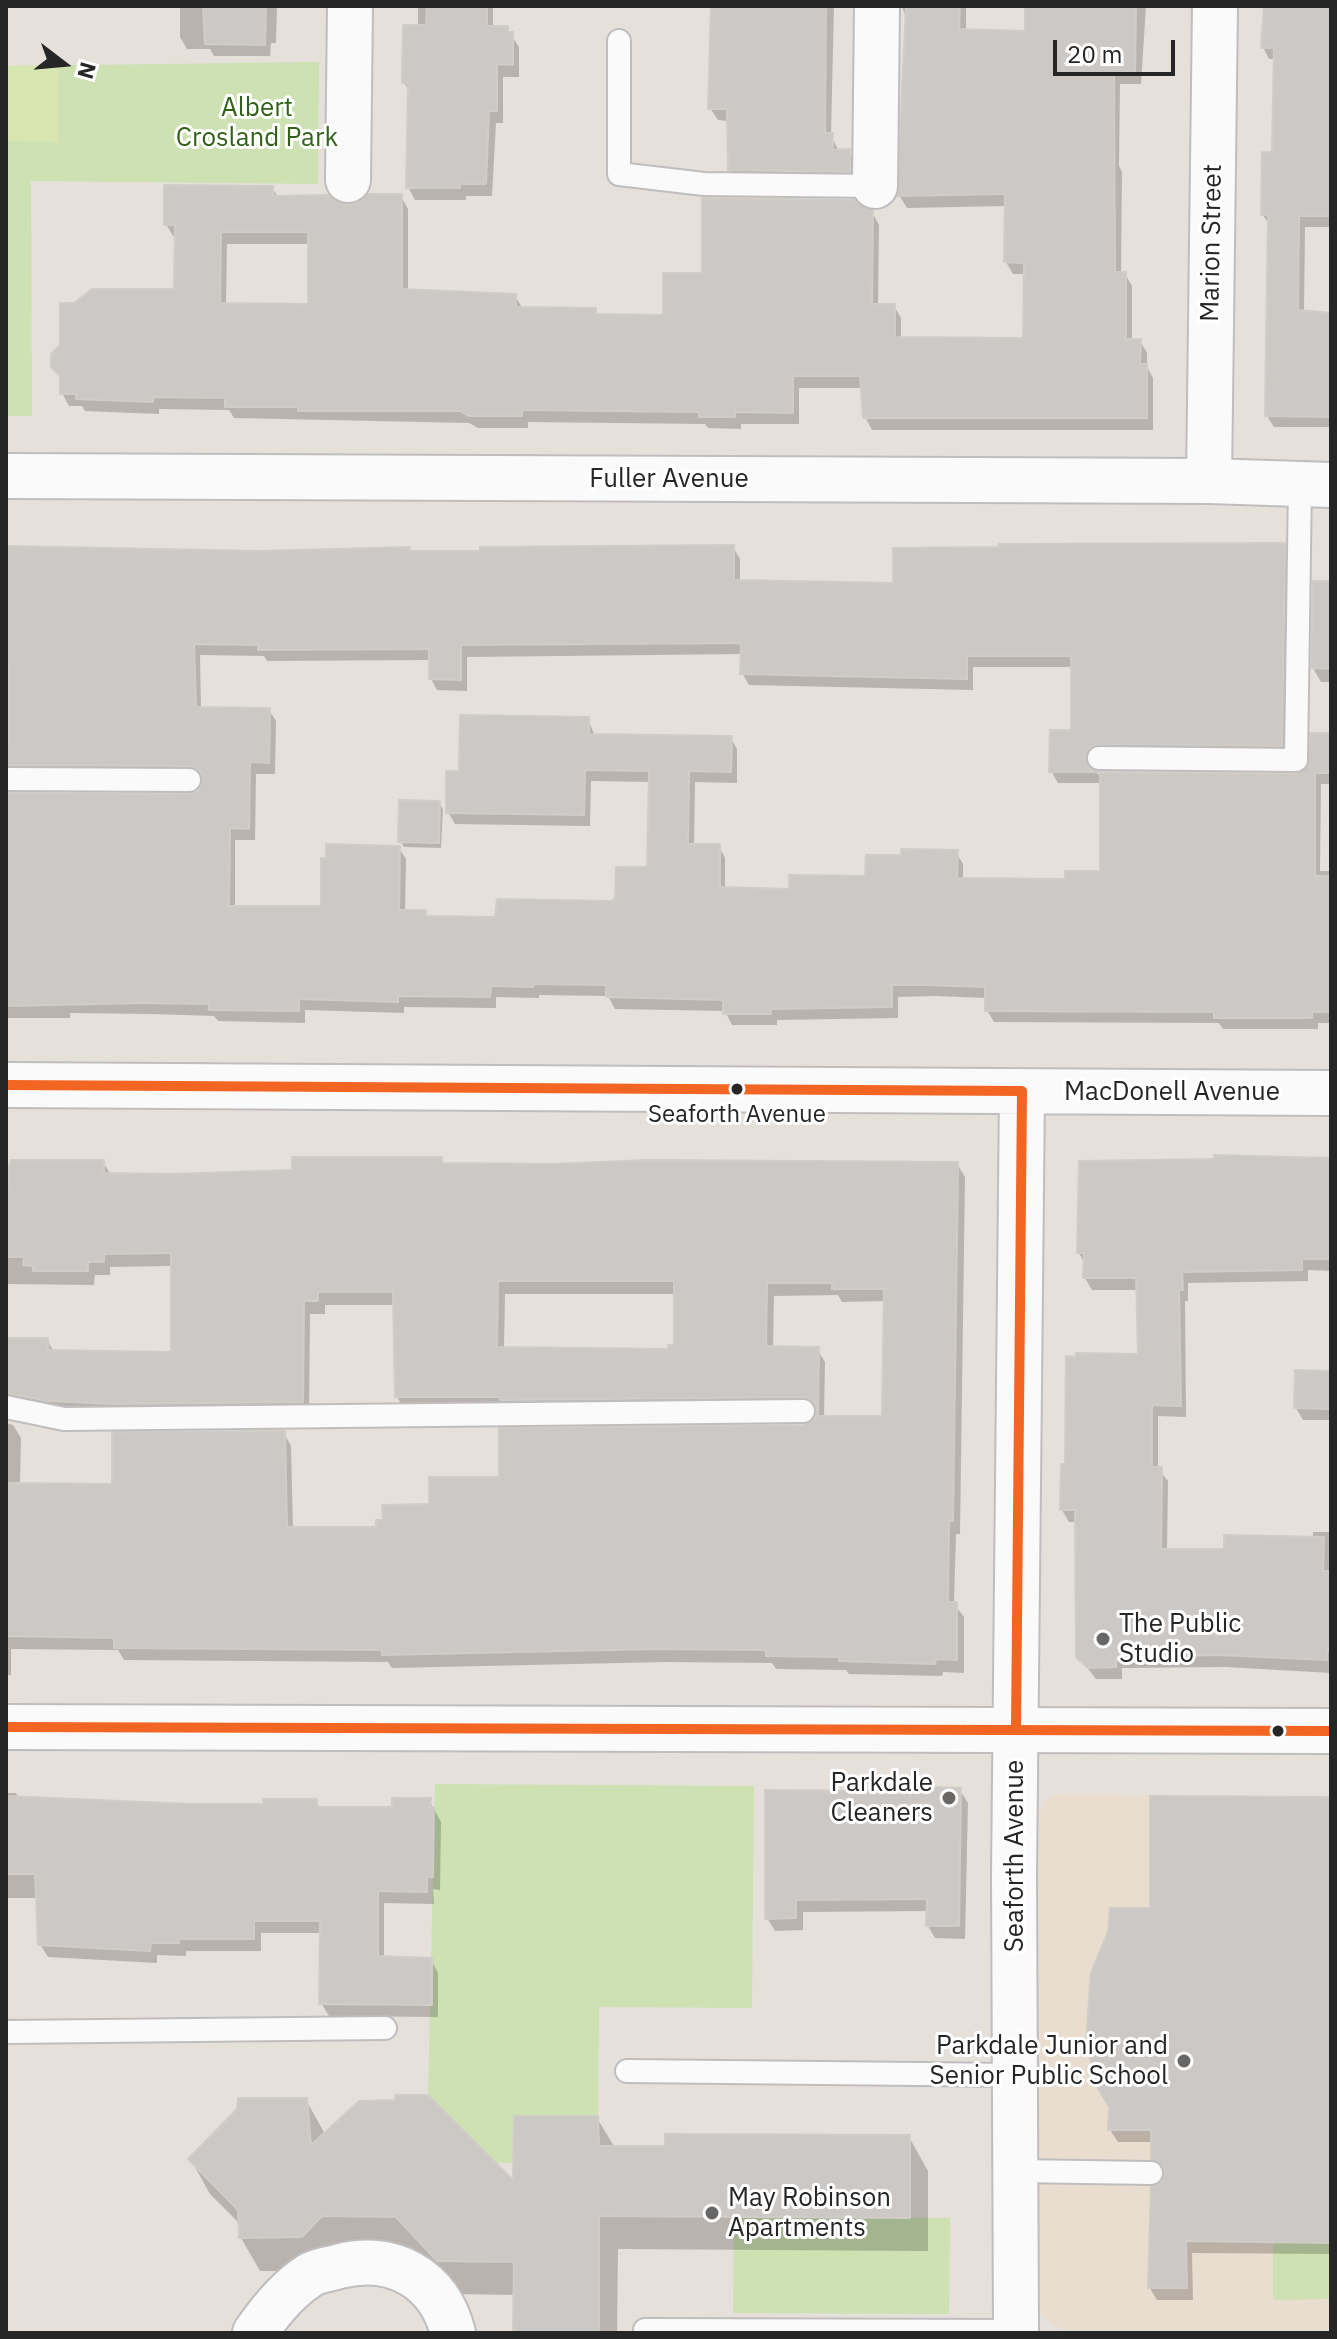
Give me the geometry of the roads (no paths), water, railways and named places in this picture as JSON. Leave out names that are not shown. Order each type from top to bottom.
[{"type":"street","points":[[348,180],[350,6]]},
{"type":"street","points":[[875,186],[877,6]]},
{"type":"street","name":"Marion Street","points":[[1209,481],[1215,6]]},
{"type":"street","name":"Fuller Avenue","points":[[6,476],[1316,484]]},
{"type":"street","name":"MacDonell Avenue","points":[[6,1085],[1331,1093]]},
{"type":"street","name":"Seaforth Avenue","points":[[1016,2332],[1016,1728],[1022,1091]]},
{"type":"street","points":[[6,1727],[1331,1731]]},
{"type":"street","points":[[255,2333],[271,2309],[312,2273],[363,2261],[390,2263],[414,2275],[442,2307],[453,2333]]},
{"type":"lane","points":[[619,41],[619,174],[704,184],[875,186]]},
{"type":"lane","points":[[1099,758],[1296,760],[1316,484]]},
{"type":"lane","points":[[6,779],[189,780]]},
{"type":"lane","points":[[6,1407],[64,1419],[803,1411]]},
{"type":"lane","points":[[6,2032],[385,2028]]},
{"type":"lane","points":[[627,2071],[1016,2075]]},
{"type":"lane","points":[[1016,2171],[1151,2173]]},
{"type":"lane","points":[[645,2330],[1016,2332]]},
{"type":"place","name":"Seaforth Avenue","points":[[737,1089]]},
{"type":"place","name":"The Public Studio","points":[[1103,1639]]},
{"type":"place","name":"Parkdale Cleaners","points":[[949,1798]]},
{"type":"place","name":"Parkdale Junior and Senior Public School","points":[[1184,2061]]},
{"type":"place","name":"May Robinson Apartments","points":[[712,2213]]},
{"type":"park label","name":"Albert Crosland Park","points":[[257,123]]}]
